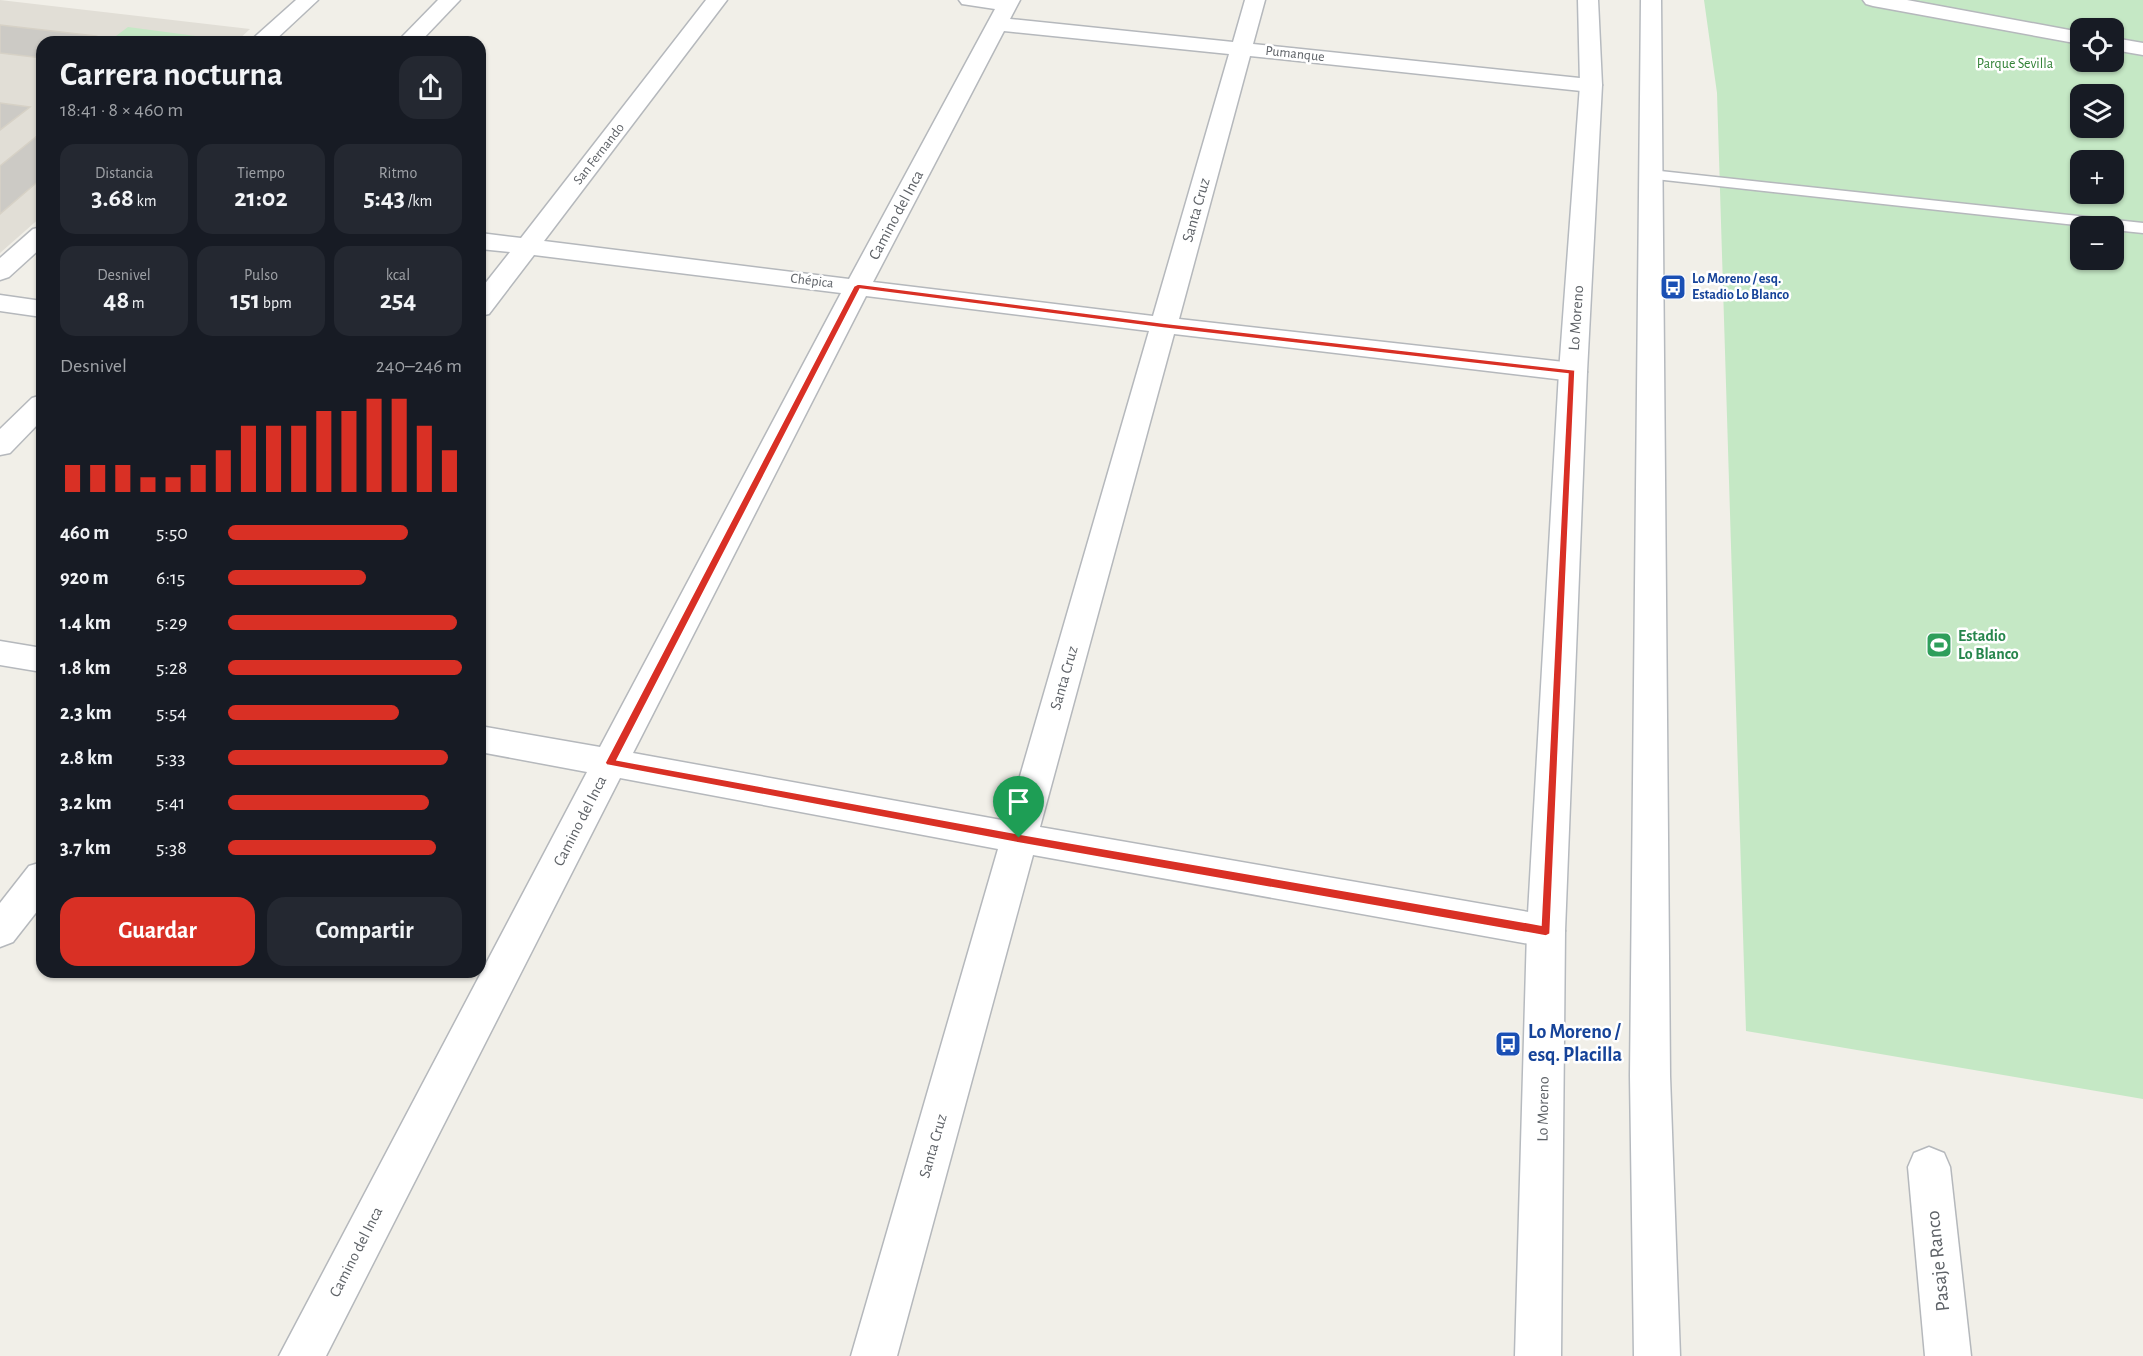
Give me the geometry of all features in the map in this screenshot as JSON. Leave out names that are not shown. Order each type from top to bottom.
[{"type":"street","points":[[267,36],[308,0]]},
{"type":"street","points":[[414,36],[450,0]]},
{"type":"street","name":"San Fernando","points":[[486,300],[717,0]]},
{"type":"street","name":"Pumanque","points":[[969,0],[1006,9],[1241,49],[1591,85]]},
{"type":"street","name":"Santa Cruz","points":[[874,1356],[1255,0]]},
{"type":"street","name":"Lo Moreno","points":[[1538,1356],[1546,931],[1573,372],[1591,85],[1588,0]]},
{"type":"street","points":[[1651,0],[1650,1076],[1657,1356]]},
{"type":"street","points":[[1873,0],[2070,36]]},
{"type":"street","name":"Camino del Inca","points":[[302,1356],[858,286],[1006,9]]},
{"type":"street","points":[[2124,46],[2143,49]]},
{"type":"street","points":[[0,272],[36,239]]},
{"type":"street","name":"Chépica","points":[[486,242],[1163,325],[1573,372]]},
{"type":"street","points":[[0,303],[36,308]]},
{"type":"street","points":[[0,446],[36,410]]},
{"type":"street","points":[[0,653],[36,659]]},
{"type":"street","points":[[486,740],[1019,838],[1546,931]]},
{"type":"street","points":[[0,931],[36,885]]},
{"type":"street","name":"Pasaje Ranco","points":[[1929,1167],[1948,1356]]},
{"type":"lane","points":[[1651,175],[2143,228]]},
{"type":"shaded area","points":[[0,0],[250,29],[242,36],[36,36],[36,221],[0,253]]},
{"type":"green space","name":"Estadio Lo Blanco","points":[[1704,0],[2143,0],[2143,1099],[1746,1031],[1717,93]]},
{"type":"green space","points":[[128,27],[196,36],[116,36]]},
{"type":"building","points":[[0,25],[96,36],[36,36],[36,57],[0,53]]},
{"type":"building","points":[[0,103],[30,107],[0,130]]},
{"type":"building","points":[[36,137],[36,183],[0,214],[0,166]]},
{"type":"place","name":"Lo Moreno / esq. Estadio Lo Blanco","points":[[1673,287]]},
{"type":"place","name":"Estadio Lo Blanco","points":[[1939,645]]},
{"type":"place","name":"Lo Moreno / esq. Placilla","points":[[1508,1044]]},
{"type":"route","points":[[858,286],[1163,325],[1573,372],[1546,931],[1019,838],[610,763],[858,286]]},
{"type":"park label","name":"Parque Sevilla","points":[[2015,64]]}]
